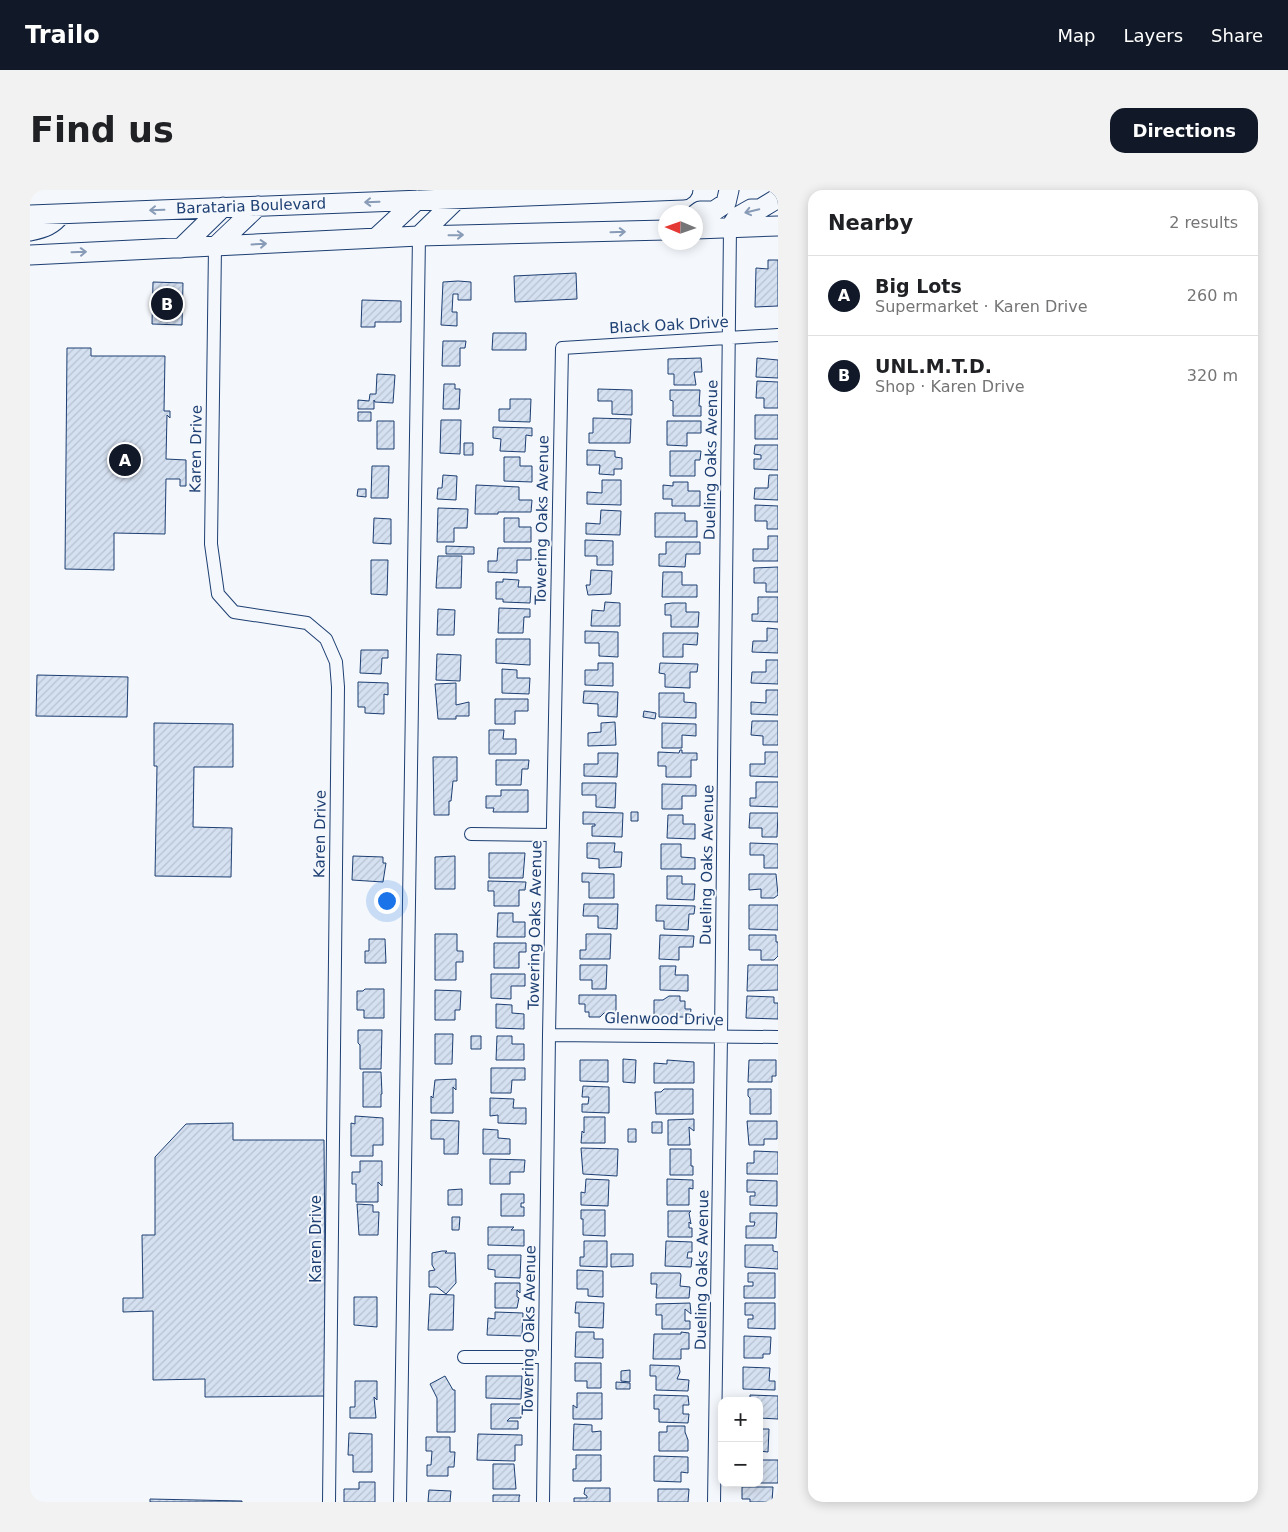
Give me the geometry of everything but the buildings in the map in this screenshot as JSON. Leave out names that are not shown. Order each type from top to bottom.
[{"type":"main road","name":"Barataria Boulevard","points":[[30,215],[683,190]]},
{"type":"main road","points":[[703,211],[714,211],[726,203],[729,190]]},
{"type":"main road","points":[[419,236],[457,198]]},
{"type":"main road","points":[[730,228],[737,216],[751,209],[760,209],[778,198]]},
{"type":"main road","points":[[376,238],[417,200]]},
{"type":"main road","points":[[215,246],[258,206]]},
{"type":"main road","points":[[181,248],[223,207]]},
{"type":"main road","points":[[30,231],[46,228],[61,214]]},
{"type":"main road","points":[[703,229],[778,226]]},
{"type":"main road","points":[[30,254],[419,236],[658,230]]},
{"type":"street","name":"Dueling Oaks Avenue","points":[[714,1502],[730,228]]},
{"type":"street","points":[[400,1502],[419,236]]},
{"type":"street","name":"Karen Drive","points":[[215,246],[211,544],[218,594],[234,612],[307,623],[326,639],[336,662],[338,688],[329,1502]]},
{"type":"street","name":"Black Oak Drive","points":[[562,348],[778,335]]},
{"type":"street","name":"Towering Oaks Avenue","points":[[543,1502],[552,835],[562,348]]},
{"type":"street","points":[[471,834],[552,835]]},
{"type":"street","name":"Glenwood Drive","points":[[549,1035],[778,1037]]},
{"type":"street","points":[[464,1357],[545,1357]]},
{"type":"place","name":"UNL.M.T.D.","points":[[167,304]]},
{"type":"place","name":"Big Lots","points":[[125,460]]}]
